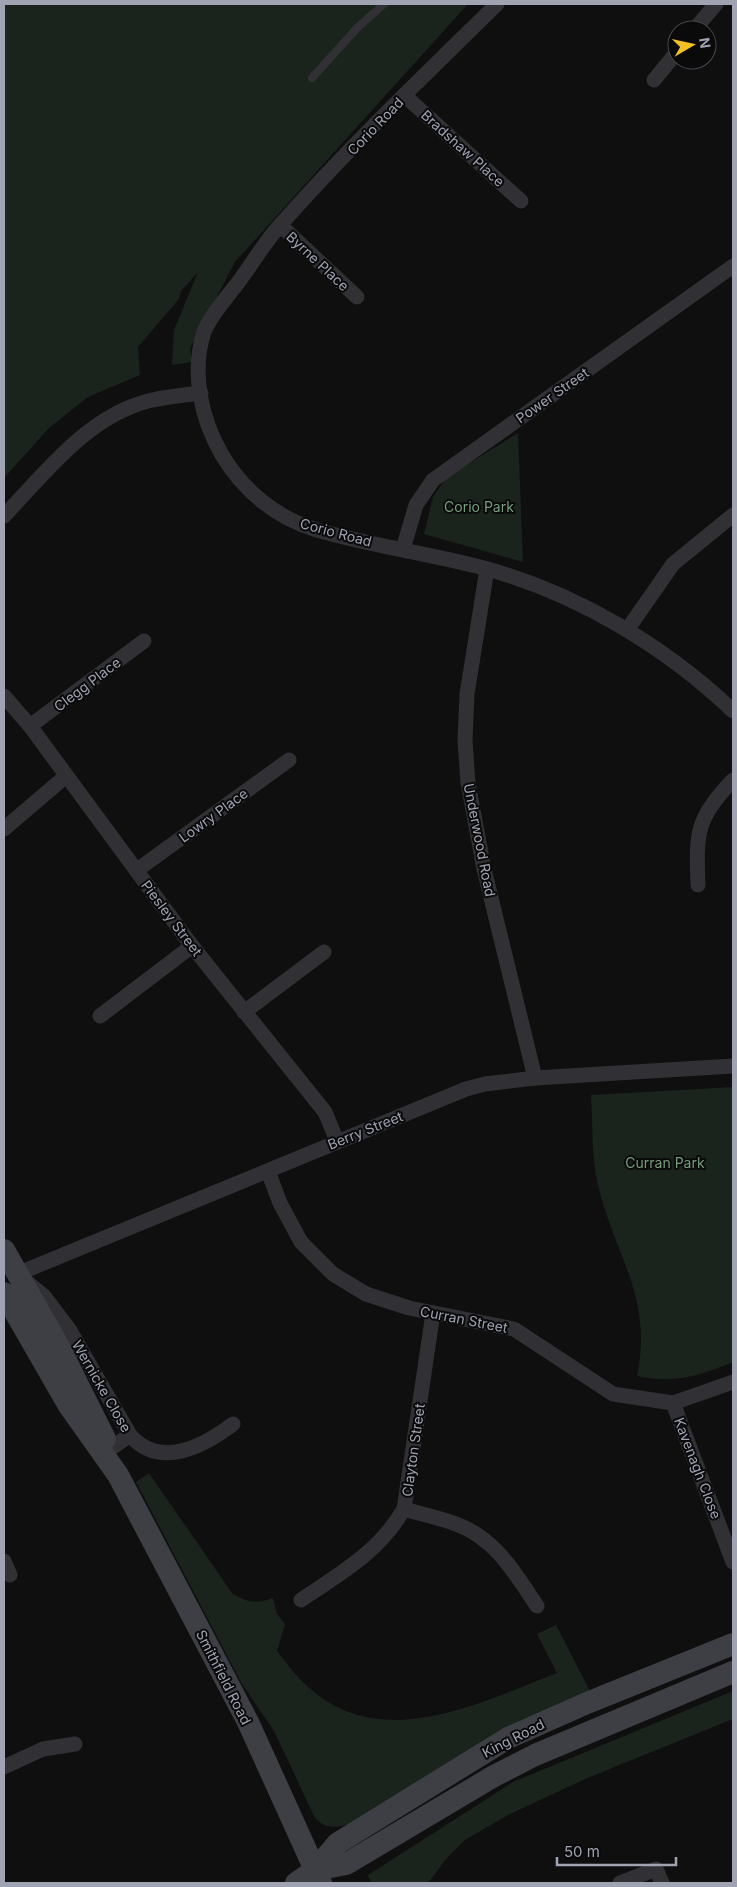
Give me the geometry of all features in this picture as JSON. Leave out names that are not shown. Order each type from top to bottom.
[{"type":"main road","name":"Smithfield Road","points":[[4,1250],[10,1270],[58,1345],[110,1449],[118,1475]]},
{"type":"main road","points":[[10,1270],[16,1292],[61,1374],[76,1417]]},
{"type":"main road","name":"Smithfield Road","points":[[4,1293],[76,1417],[118,1475],[248,1722],[318,1876]]},
{"type":"main road","name":"King Road","points":[[318,1876],[338,1843],[508,1738],[586,1703],[733,1644]]},
{"type":"main road","name":"King Road","points":[[296,1883],[346,1864],[494,1776],[535,1755],[733,1672]]},
{"type":"street","name":"Corio Road","points":[[497,4],[404,95],[280,225],[206,328],[199,364],[200,393],[210,434],[228,465],[247,489],[279,514],[315,529],[487,569],[556,594],[627,630],[692,675],[733,711]]},
{"type":"street","points":[[702,20],[716,4]]},
{"type":"street","points":[[654,80],[667,64]]},
{"type":"street","name":"Bradshaw Place","points":[[404,95],[521,201]]},
{"type":"street","name":"Byrne Place","points":[[280,225],[357,297]]},
{"type":"street","name":"Power Street","points":[[403,549],[416,505],[433,480],[733,266]]},
{"type":"street","points":[[4,516],[66,450],[90,430],[116,414],[147,401],[200,393]]},
{"type":"street","points":[[627,630],[673,564],[733,515]]},
{"type":"street","name":"Underwood Road","points":[[487,569],[466,694],[465,740],[468,784],[482,860],[534,1078]]},
{"type":"street","name":"Clegg Place","points":[[30,726],[144,641]]},
{"type":"street","name":"Piesley Street","points":[[4,696],[30,726],[192,946],[325,1112],[337,1141]]},
{"type":"street","name":"Lowry Place","points":[[137,870],[289,760]]},
{"type":"street","points":[[4,829],[66,776]]},
{"type":"street","points":[[698,884],[697,845],[701,823],[717,797],[733,780]]},
{"type":"street","points":[[100,1016],[192,946]]},
{"type":"street","points":[[244,1012],[324,952]]},
{"type":"street","name":"Berry Street","points":[[10,1270],[268,1171],[466,1089],[485,1084],[534,1078],[733,1066]]},
{"type":"street","name":"Curran Street","points":[[268,1171],[280,1203],[301,1242],[333,1274],[366,1294],[387,1303],[514,1329],[613,1394],[673,1403],[733,1382]]},
{"type":"street","name":"Wernicke Close","points":[[10,1270],[44,1296],[69,1329],[130,1435],[141,1445],[160,1451],[174,1452],[203,1445],[232,1424]]},
{"type":"street","name":"Clayton Street","points":[[301,1600],[367,1555],[392,1530],[404,1509],[433,1313]]},
{"type":"street","name":"Kavenagh Close","points":[[673,1403],[733,1562]]},
{"type":"street","points":[[110,1449],[130,1435]]},
{"type":"street","points":[[404,1509],[456,1524],[480,1537],[510,1564],[537,1606]]},
{"type":"street","points":[[4,1767],[43,1750],[75,1744]]},
{"type":"street","points":[[620,1883],[656,1869],[662,1883]]},
{"type":"lane","points":[[312,78],[358,27],[384,4]]},
{"type":"green space","points":[[4,4],[468,4],[235,262],[190,348],[192,362],[172,365],[174,330],[198,272],[181,291],[179,299],[138,347],[140,375],[88,397],[49,428],[4,478]]},
{"type":"green space","name":"Corio Park","points":[[518,433],[523,562],[424,534],[433,497],[446,478]]},
{"type":"green space","name":"Curran Park","points":[[733,1087],[733,1362],[697,1375],[675,1379],[637,1376],[641,1348],[637,1301],[606,1214],[596,1178],[593,1154],[591,1095]]},
{"type":"green space","points":[[149,1473],[232,1593],[252,1602],[273,1598],[277,1614],[285,1624],[277,1651],[308,1687],[341,1709],[371,1718],[402,1720],[434,1716],[466,1708],[497,1697],[557,1673],[537,1634],[556,1625],[590,1691],[346,1825],[333,1827],[322,1824],[315,1818],[274,1731],[242,1684],[136,1482]]},
{"type":"green space","points":[[733,1691],[733,1719],[585,1779],[508,1815],[465,1840],[447,1858],[428,1883],[371,1883],[368,1875],[513,1782]]}]
